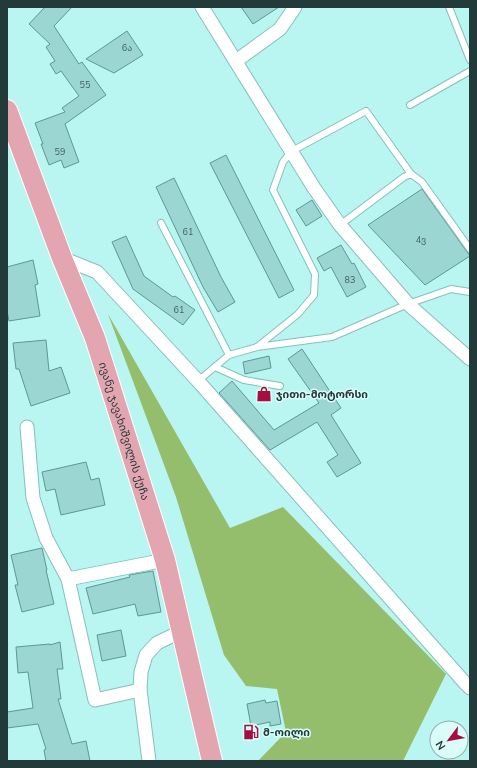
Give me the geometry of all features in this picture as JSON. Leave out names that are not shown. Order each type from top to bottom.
[{"type":"main road","name":"ივანე ჯავახიშვილის ქუჩა","points":[[7,110],[62,258],[95,338],[165,560],[212,761]]},
{"type":"street","points":[[202,7],[314,188],[340,225],[408,304],[470,358]]},
{"type":"street","points":[[236,61],[280,29],[295,7]]},
{"type":"street","points":[[62,258],[97,272],[198,381],[470,688]]},
{"type":"street","points":[[28,427],[33,498],[46,538],[68,579],[95,700],[140,690]]},
{"type":"street","points":[[68,579],[165,560]]},
{"type":"street","points":[[149,761],[140,690],[140,672],[146,655],[157,643],[182,631]]},
{"type":"lane","points":[[450,7],[470,60]]},
{"type":"lane","points":[[410,105],[470,70]]},
{"type":"lane","points":[[257,347],[298,314],[314,295],[315,274],[273,190],[283,162],[292,151],[366,111],[411,174],[422,182],[470,249]]},
{"type":"lane","points":[[340,225],[404,177],[411,174]]},
{"type":"lane","points":[[161,223],[229,355]]},
{"type":"lane","points":[[198,381],[229,355],[257,347],[332,337],[408,304],[451,289],[470,292]]},
{"type":"lane","points":[[215,367],[244,380],[280,386]]},
{"type":"green space","points":[[108,314],[230,528],[283,507],[446,674],[403,761],[258,761],[286,732],[277,689],[246,686],[224,655],[176,497]]},
{"type":"building","points":[[45,7],[72,7],[54,26],[79,64],[82,62],[106,95],[65,124],[79,162],[64,168],[61,160],[49,165],[35,123],[65,112],[62,108],[79,96],[61,71],[56,74],[50,64],[55,61],[46,47],[50,44],[29,24]]},
{"type":"building","points":[[241,7],[279,7],[253,24]]},
{"type":"building","points":[[127,31],[143,55],[114,73],[86,59]]},
{"type":"building","points":[[226,155],[294,290],[279,298],[210,163]]},
{"type":"building","points":[[174,178],[221,277],[235,302],[218,312],[203,287],[156,187]]},
{"type":"building","points":[[422,189],[470,256],[425,285],[368,225]]},
{"type":"building","points":[[312,200],[322,216],[306,226],[296,210]]},
{"type":"building","points":[[126,236],[144,276],[173,297],[175,296],[195,310],[183,325],[133,289],[112,242]]},
{"type":"building","points":[[341,245],[352,264],[354,263],[366,287],[347,297],[331,267],[324,271],[317,258]]},
{"type":"building","points":[[33,260],[38,284],[35,285],[40,316],[9,321],[7,311],[7,267]]},
{"type":"building","points":[[46,340],[49,371],[61,367],[70,393],[31,406],[19,369],[16,369],[13,343]]},
{"type":"building","points":[[302,349],[341,408],[331,415],[361,463],[337,477],[327,462],[338,455],[317,422],[270,450],[219,393],[232,381],[274,430],[319,403],[288,359]]},
{"type":"building","points":[[269,356],[271,368],[245,374],[243,362]]},
{"type":"building","points":[[86,462],[91,480],[99,478],[105,505],[61,515],[55,489],[46,491],[42,472]]},
{"type":"building","points":[[42,548],[54,604],[22,612],[15,585],[18,585],[11,555]]},
{"type":"building","points":[[153,571],[161,612],[138,616],[135,604],[93,614],[86,588],[130,577],[129,575]]},
{"type":"building","points":[[121,630],[126,656],[102,661],[97,635]]},
{"type":"building","points":[[60,642],[63,669],[57,669],[61,699],[58,699],[72,744],[86,741],[90,761],[46,761],[44,750],[46,749],[38,724],[7,728],[7,712],[33,708],[28,672],[18,673],[16,647],[50,645]]},
{"type":"building","points":[[265,700],[266,703],[277,701],[281,724],[270,726],[270,722],[251,726],[247,704]]},
{"type":"place","name":"ჯითი-მოტორსი","points":[[264,394]]},
{"type":"place","name":"მ-ოილი","points":[[251,732]]}]
